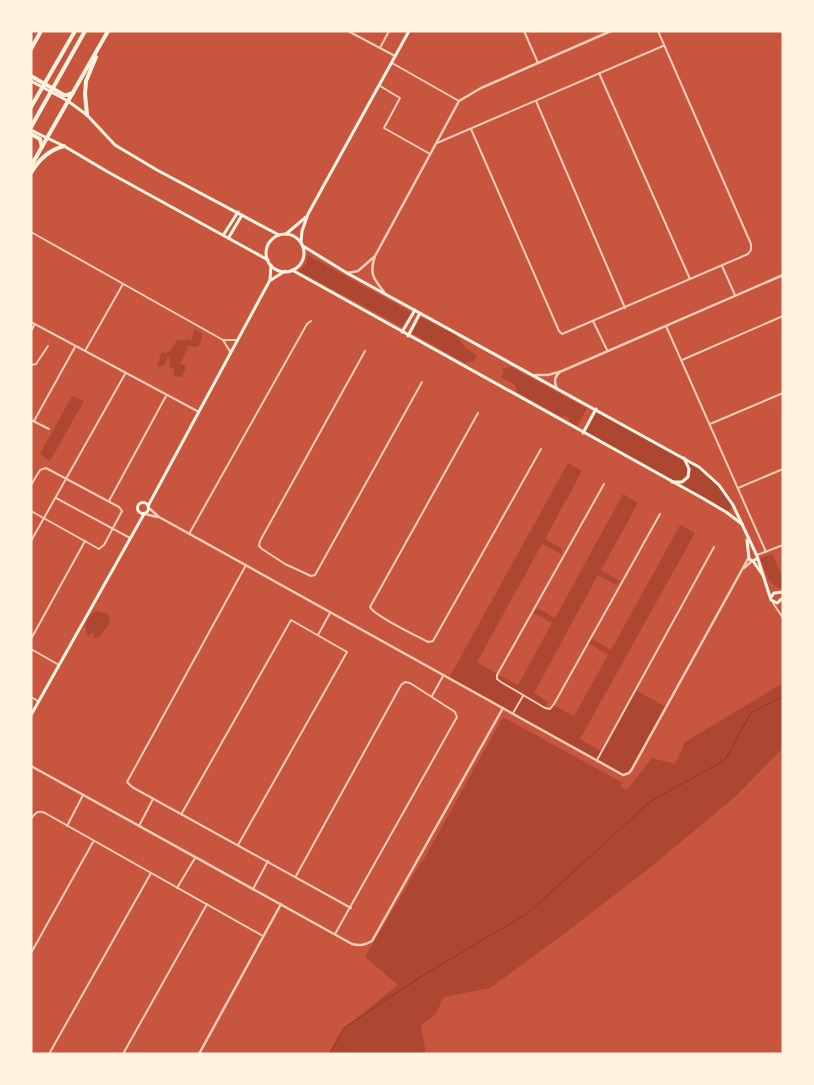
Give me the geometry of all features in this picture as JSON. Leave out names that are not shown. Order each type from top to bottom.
[{"type":"highway","points":[[31,42],[41,31]]},
{"type":"highway","points":[[31,49],[41,31]]},
{"type":"highway","points":[[31,107],[75,31]]},
{"type":"highway","points":[[42,147],[40,139],[31,130],[85,31]]},
{"type":"highway","points":[[31,166],[108,31]]},
{"type":"highway","points":[[87,115],[86,81],[104,39]]},
{"type":"highway","points":[[31,76],[66,95],[73,93]]},
{"type":"highway","points":[[31,173],[37,163],[47,153],[64,146]]},
{"type":"main road","points":[[301,242],[308,214],[409,31]]},
{"type":"main road","points":[[31,81],[87,115],[115,146],[279,235]]},
{"type":"main road","points":[[31,130],[64,146],[108,172],[230,237],[268,260]]},
{"type":"main road","points":[[224,234],[238,212]]},
{"type":"main road","points":[[286,234],[308,214]]},
{"type":"main road","points":[[230,237],[242,215]]},
{"type":"main road","points":[[270,280],[296,268],[304,256],[301,242],[292,235],[286,234],[274,238],[267,248],[268,260],[271,265],[285,272]]},
{"type":"main road","points":[[303,246],[347,273],[596,409],[704,471],[719,484],[733,505],[774,604],[782,601],[781,596],[768,586]]},
{"type":"main road","points":[[31,715],[232,353],[270,280],[271,265]]},
{"type":"main road","points":[[292,270],[726,512],[742,525]]},
{"type":"main road","points":[[402,332],[415,310]]},
{"type":"main road","points":[[408,336],[420,313]]},
{"type":"main road","points":[[583,433],[596,409]]},
{"type":"main road","points":[[671,482],[682,482],[688,477],[689,469],[684,458]]},
{"type":"main road","points":[[137,526],[138,505],[144,503],[153,494]]},
{"type":"main road","points":[[144,503],[148,507]]},
{"type":"main road","points":[[726,512],[733,505]]},
{"type":"main road","points":[[139,512],[144,514]]},
{"type":"main road","points":[[771,597],[783,592]]},
{"type":"street","points":[[349,31],[395,56]]},
{"type":"street","points":[[380,48],[389,31]]},
{"type":"street","points":[[524,31],[538,64]]},
{"type":"street","points":[[384,292],[372,275],[371,269],[375,256],[459,101],[481,88],[611,31]]},
{"type":"street","points":[[470,129],[559,331],[564,334],[748,254],[752,250],[751,244],[658,31]]},
{"type":"street","points":[[435,144],[664,46]]},
{"type":"street","points":[[391,63],[459,101]]},
{"type":"street","points":[[599,73],[690,279]]},
{"type":"street","points":[[379,85],[400,98],[384,128],[430,154]]},
{"type":"street","points":[[536,100],[625,308]]},
{"type":"street","points":[[31,232],[223,340],[232,353]]},
{"type":"street","points":[[347,273],[363,268],[375,256]]},
{"type":"street","points":[[722,266],[736,296]]},
{"type":"street","points":[[534,375],[548,375],[562,371],[783,275]]},
{"type":"street","points":[[84,352],[123,284]]},
{"type":"street","points":[[682,360],[783,316]]},
{"type":"street","points":[[189,534],[307,324],[311,321]]},
{"type":"street","points":[[593,321],[607,351]]},
{"type":"street","points":[[31,322],[74,347],[200,413]]},
{"type":"street","points":[[31,331],[35,324]]},
{"type":"street","points":[[666,326],[766,552]]},
{"type":"street","points":[[225,344],[227,339]]},
{"type":"street","points":[[223,340],[238,340]]},
{"type":"street","points":[[31,365],[36,364],[48,346]]},
{"type":"street","points":[[49,429],[32,420],[74,347]]},
{"type":"street","points":[[365,351],[260,541],[262,549],[285,564],[311,576],[315,574],[422,382]]},
{"type":"street","points":[[558,389],[554,382],[555,378],[562,371]]},
{"type":"street","points":[[31,541],[125,374]]},
{"type":"street","points":[[710,424],[783,393]]},
{"type":"street","points":[[109,501],[166,396]]},
{"type":"street","points":[[478,413],[370,607],[373,612],[428,642],[432,642],[541,449]]},
{"type":"street","points":[[31,485],[40,470],[44,468],[109,501],[122,511],[104,546],[101,548],[31,511]]},
{"type":"street","points":[[738,488],[783,469]]},
{"type":"street","points":[[604,484],[497,674],[497,679],[500,682],[523,696],[548,709],[553,706],[660,514]]},
{"type":"street","points":[[56,498],[130,538]]},
{"type":"street","points":[[148,507],[159,517],[189,534],[623,775],[629,773],[632,769],[741,570],[753,557],[783,545]]},
{"type":"street","points":[[144,514],[159,517]]},
{"type":"street","points":[[31,639],[85,541]]},
{"type":"street","points":[[596,760],[714,547]]},
{"type":"street","points":[[246,565],[127,780],[132,787],[351,908]]},
{"type":"street","points":[[774,604],[783,618]]},
{"type":"street","points":[[318,636],[330,612]]},
{"type":"street","points":[[182,814],[291,620],[347,652],[238,845]]},
{"type":"street","points":[[31,650],[59,665]]},
{"type":"street","points":[[432,696],[443,675]]},
{"type":"street","points":[[296,876],[401,685],[405,682],[410,683],[455,712],[457,716],[336,934]]},
{"type":"street","points":[[512,714],[523,696]]},
{"type":"street","points":[[31,697],[38,701]]},
{"type":"street","points":[[31,766],[352,944],[366,944],[372,941],[503,708]]},
{"type":"street","points":[[66,826],[84,795]]},
{"type":"street","points":[[139,826],[154,798]]},
{"type":"street","points":[[31,820],[34,815],[41,812],[264,937]]},
{"type":"street","points":[[31,954],[94,842]]},
{"type":"street","points":[[177,888],[196,857]]},
{"type":"street","points":[[252,888],[268,861]]},
{"type":"street","points":[[49,1054],[151,873]]},
{"type":"street","points":[[123,1054],[207,904]]},
{"type":"street","points":[[199,1054],[281,904]]},
{"type":"shaded area","points":[[308,255],[410,312],[402,327],[299,271],[306,264]]},
{"type":"shaded area","points":[[420,317],[455,334],[466,348],[475,354],[477,357],[474,361],[465,363],[412,333]]},
{"type":"shaded area","points":[[194,329],[202,333],[202,337],[199,346],[186,345],[188,348],[180,364],[185,365],[185,370],[181,377],[174,376],[174,368],[171,369],[169,365],[170,357],[168,356],[165,365],[157,367],[161,353],[169,352],[177,340],[187,340],[190,337],[190,340],[192,340]]},
{"type":"shaded area","points":[[511,367],[586,408],[577,426],[564,415],[562,417],[518,393],[514,384],[501,377],[504,372],[501,369]]},
{"type":"shaded area","points":[[72,396],[84,401],[50,461],[40,454]]},
{"type":"shaded area","points":[[596,409],[684,458],[710,476],[733,505],[730,510],[726,512],[583,433]]},
{"type":"shaded area","points":[[568,463],[582,471],[545,539],[563,549],[561,554],[542,544],[477,662],[497,674],[497,678],[500,675],[518,685],[552,623],[534,613],[537,608],[555,618],[623,494],[638,503],[601,570],[620,581],[617,585],[598,575],[534,693],[548,702],[545,707],[550,709],[553,705],[574,716],[608,655],[588,643],[591,638],[611,650],[680,525],[695,533],[580,739],[601,751],[635,690],[666,707],[629,773],[623,775],[449,678]]},
{"type":"shaded area","points":[[772,554],[781,573],[783,573],[783,589],[778,588],[770,581],[760,558]]},
{"type":"shaded area","points":[[96,611],[108,613],[110,623],[99,638],[93,638],[95,631],[88,636],[86,625],[90,616]]},
{"type":"shaded area","points":[[783,683],[783,748],[735,797],[652,866],[564,934],[490,988],[444,997],[435,1015],[421,1025],[426,1054],[329,1054],[344,1028],[398,985],[365,957],[423,861],[503,717],[623,783],[620,786],[627,790],[652,758],[675,764],[685,742]]},
{"type":"waterway","points":[[329,1054],[344,1028],[422,976],[528,913],[651,801],[725,760],[751,713],[783,696]]}]
